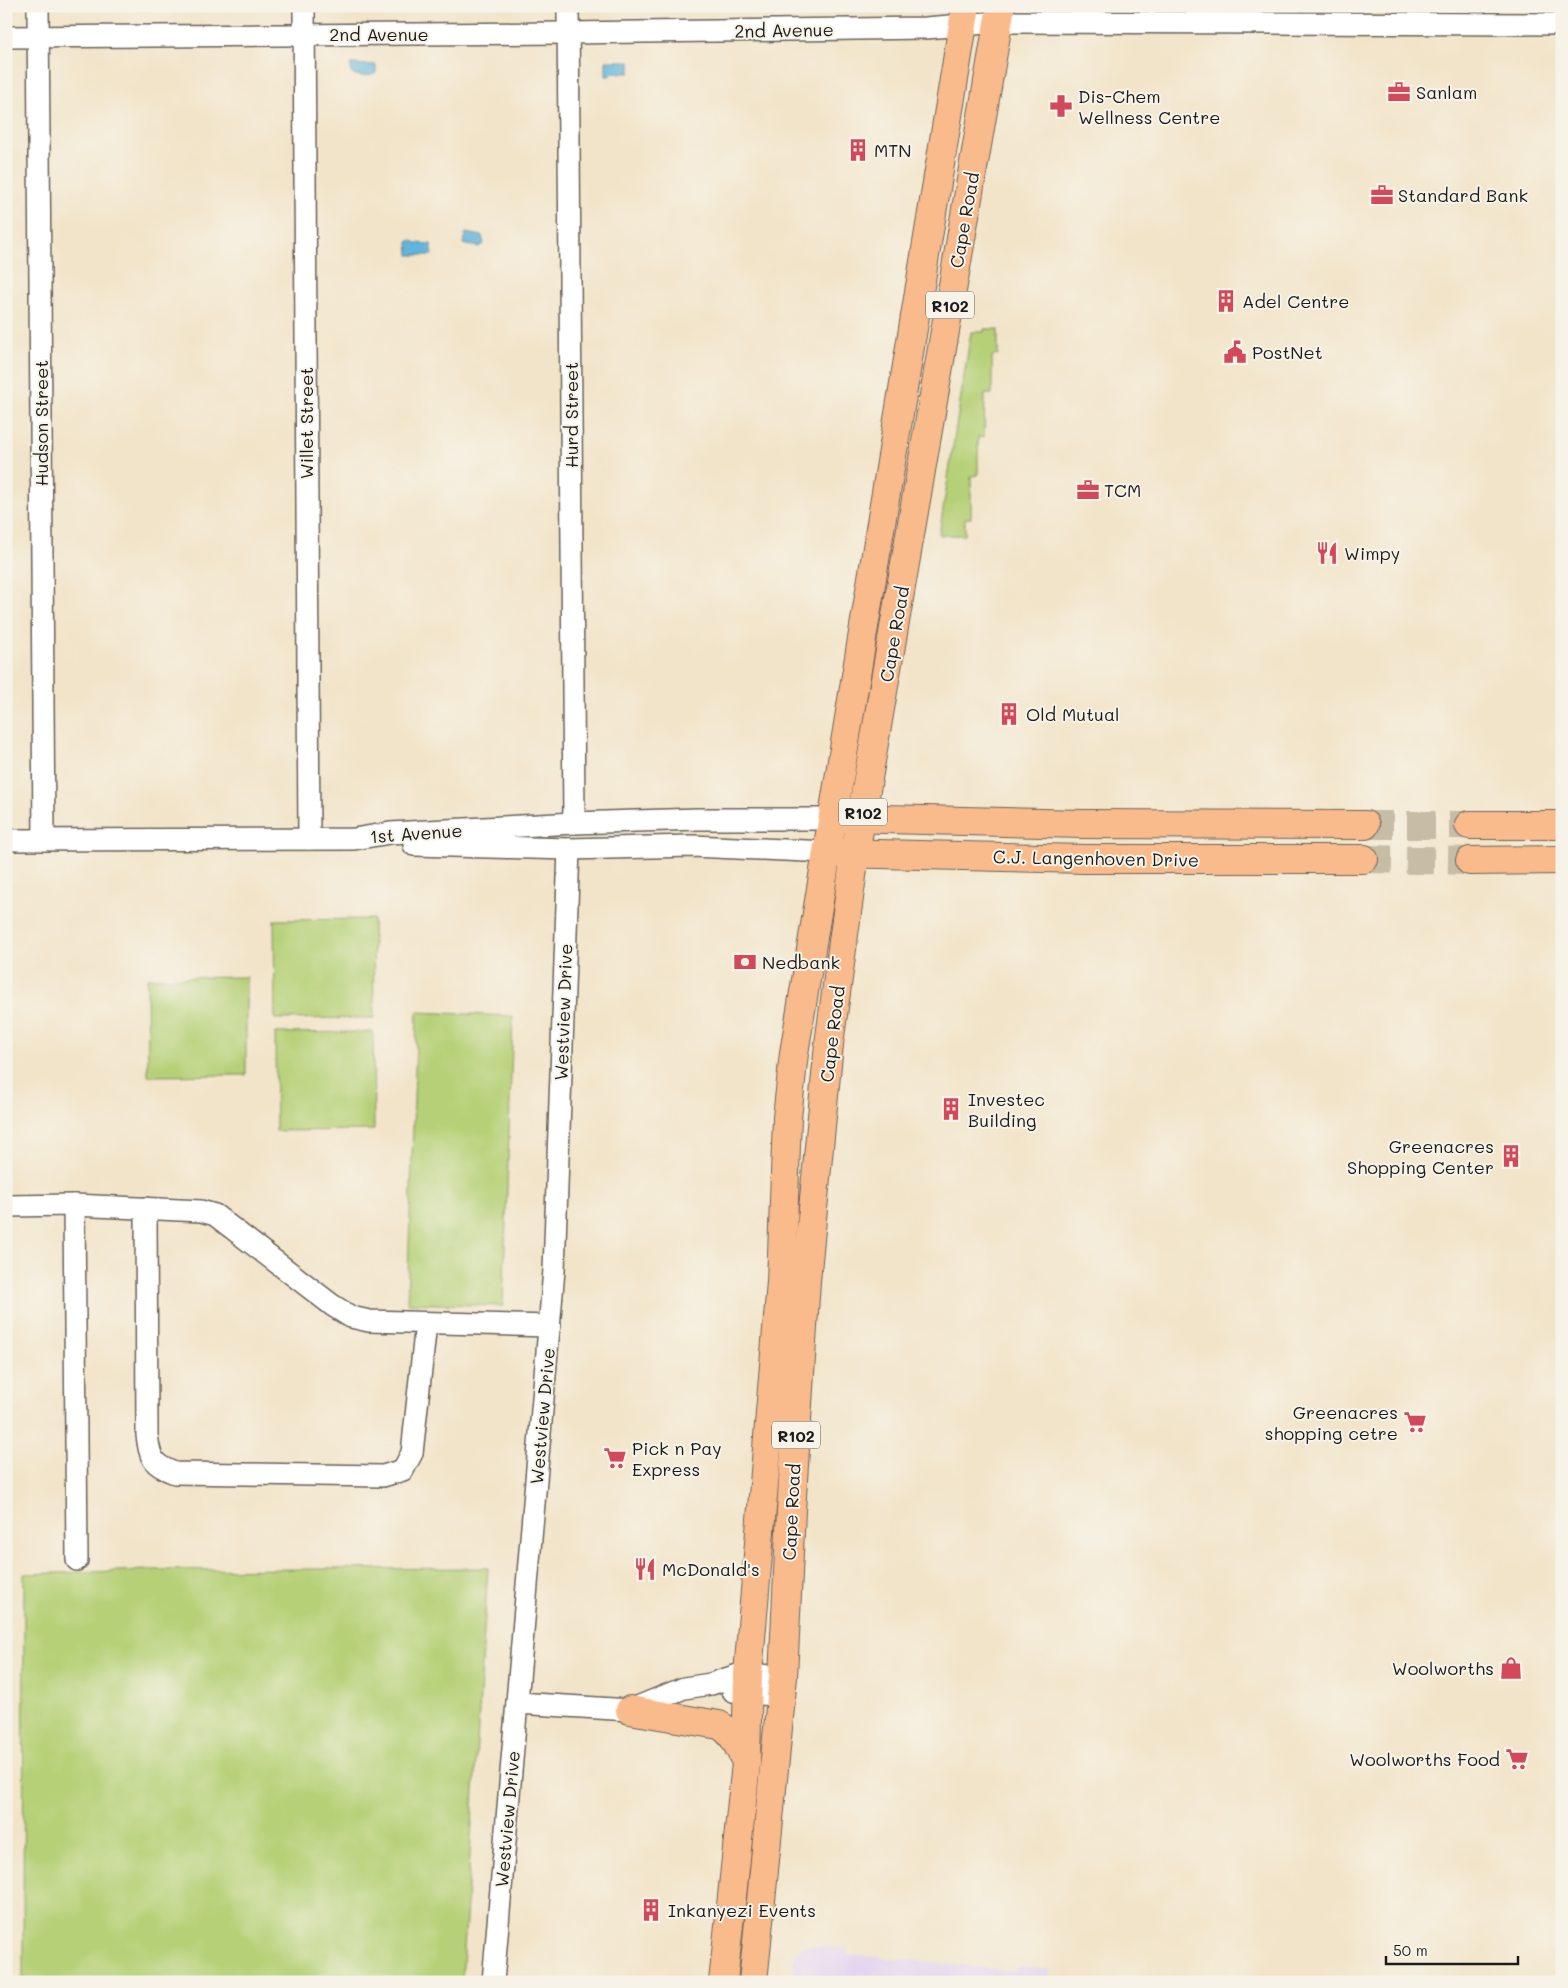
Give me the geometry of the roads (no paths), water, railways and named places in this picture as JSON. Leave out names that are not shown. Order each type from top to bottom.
[{"type":"main road","name":"Cape Road","points":[[753,1982],[782,1687],[806,1281],[829,1044],[856,854],[1000,14]]},
{"type":"main road","name":"Cape Road","points":[[723,1982],[746,1763],[748,1683],[781,1282],[787,1118],[794,1053],[965,16]]},
{"type":"main road","name":"C.J. Langenhoven Drive","points":[[834,818],[1084,824],[1365,824]]},
{"type":"main road","points":[[1469,825],[1562,825]]},
{"type":"main road","name":"C.J. Langenhoven Drive","points":[[828,852],[1093,859],[1364,859]]},
{"type":"main road","points":[[1470,861],[1562,860]]},
{"type":"main road","points":[[630,1710],[719,1725],[726,1728],[732,1735],[746,1763]]},
{"type":"street","name":"Hudson Street","points":[[38,6],[44,840]]},
{"type":"street","name":"Willet Street","points":[[304,6],[309,839]]},
{"type":"street","name":"Hurd Street","points":[[568,6],[574,823]]},
{"type":"street","name":"2nd Avenue","points":[[6,37],[926,28],[965,16],[1000,14],[1302,14],[1562,24]]},
{"type":"street","name":"1st Avenue","points":[[354,839],[390,833],[574,823],[698,819],[834,818]]},
{"type":"street","name":"1st Avenue","points":[[354,839],[424,845],[569,849],[692,846],[828,852]]},
{"type":"street","points":[[6,840],[354,839]]},
{"type":"street","name":"Westview Drive","points":[[493,1982],[554,1270],[569,849]]},
{"type":"street","points":[[6,1206],[74,1205],[190,1209],[215,1215],[332,1305],[351,1316],[369,1321],[550,1326]]},
{"type":"street","points":[[74,1205],[77,1560]]},
{"type":"street","points":[[146,1208],[147,1435],[149,1452],[153,1460],[166,1470],[175,1473],[383,1476],[403,1470],[412,1453],[426,1323]]},
{"type":"street","points":[[517,1702],[630,1710],[684,1688],[711,1684],[732,1691],[748,1683],[782,1687]]},
{"type":"water","points":[[606,61],[630,61],[630,73],[613,73],[606,76]]},
{"type":"water","points":[[351,64],[376,65],[376,73],[361,76],[351,73]]},
{"type":"water","points":[[465,234],[482,236],[484,244],[478,247],[463,244]]},
{"type":"water","points":[[412,240],[416,243],[431,244],[432,255],[409,255],[408,242]]},
{"type":"tunnel","points":[[1365,825],[1469,825]]},
{"type":"tunnel","points":[[1364,859],[1470,861]]},
{"type":"place","name":"Sanlam","points":[[1399,92]]},
{"type":"place","name":"Dis-Chem Wellness Centre","points":[[1061,106]]},
{"type":"place","name":"MTN","points":[[858,150]]},
{"type":"place","name":"Standard Bank","points":[[1382,195]]},
{"type":"place","name":"Adel Centre","points":[[1226,301]]},
{"type":"place","name":"PostNet","points":[[1235,352]]},
{"type":"place","name":"TCM","points":[[1088,490]]},
{"type":"place","name":"Wimpy","points":[[1327,553]]},
{"type":"place","name":"Old Mutual","points":[[1009,714]]},
{"type":"place","name":"Nedbank","points":[[745,962]]},
{"type":"place","name":"Investec Building","points":[[951,1109]]},
{"type":"place","name":"Greenacres Shopping Center","points":[[1511,1156]]},
{"type":"place","name":"Greenacres shopping cetre","points":[[1415,1422]]},
{"type":"place","name":"Pick n Pay Express","points":[[615,1458]]},
{"type":"place","name":"McDonald's","points":[[645,1569]]},
{"type":"place","name":"Woolworths","points":[[1511,1668]]},
{"type":"place","name":"Woolworths Food","points":[[1517,1759]]},
{"type":"place","name":"Inkanyezi Events","points":[[651,1910]]}]
